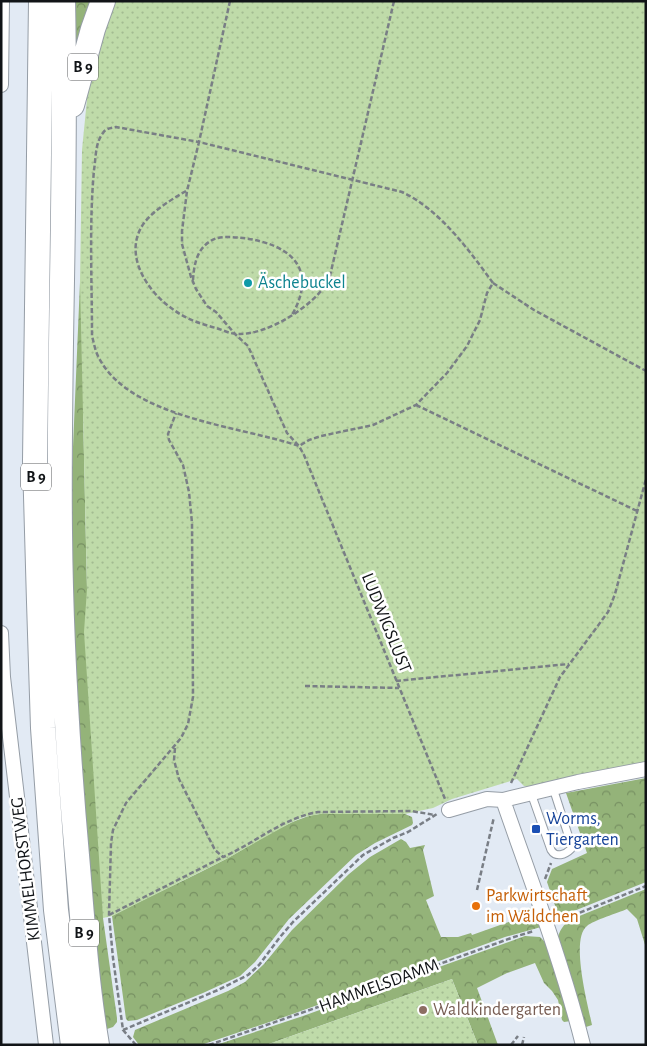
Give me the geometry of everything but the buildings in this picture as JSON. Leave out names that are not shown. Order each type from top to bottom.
[{"type":"highway","name":"B 9","points":[[41,1],[35,461],[38,602],[56,910],[73,1045]]},
{"type":"highway","points":[[63,1],[64,133]]},
{"type":"highway","name":"B 9","points":[[97,1045],[90,1005],[74,820],[62,630],[60,531],[64,133],[93,28],[103,1]]},
{"type":"street","points":[[1,85],[2,1]]},
{"type":"street","name":"KIMMELHORSTWEG","points":[[1,633],[3,677],[46,1045]]},
{"type":"street","points":[[449,810],[487,799],[503,800],[646,769]]},
{"type":"street","points":[[503,800],[548,930],[583,1045]]},
{"type":"lane","points":[[531,793],[551,850],[559,856],[571,849],[571,844],[553,788]]},
{"type":"path","points":[[230,1],[187,191],[183,215],[182,244],[193,282],[201,299],[216,312],[235,334]]},
{"type":"path","points":[[187,191],[160,208],[143,224],[138,236],[135,250],[137,264],[158,298],[186,318],[235,334],[248,334],[279,322],[306,306],[323,290],[329,280],[394,1]]},
{"type":"path","points":[[493,283],[486,292],[480,320],[468,346],[447,373],[416,405],[373,424],[315,438],[299,446],[176,413],[143,399],[126,389],[107,370],[94,347],[92,336],[91,235],[97,146],[104,132],[109,128],[126,128],[199,142],[402,192],[423,204],[441,219],[493,283],[534,310],[646,370]]},
{"type":"path","points":[[193,282],[195,263],[199,252],[208,243],[217,238],[232,237],[265,242],[277,246],[293,258],[301,270],[302,280],[299,301],[292,316]]},
{"type":"path","name":"LUDWIGSLUST","points":[[235,334],[248,346],[287,434],[299,446],[449,810]]},
{"type":"path","points":[[416,405],[637,511]]},
{"type":"path","points":[[136,1045],[123,1030],[113,958],[109,915],[111,843],[113,830],[126,804],[175,746],[188,724],[193,697],[192,523],[189,492],[183,465],[169,440],[168,434],[176,413]]},
{"type":"path","points":[[476,890],[496,812],[560,677],[608,612],[615,594],[646,479]]},
{"type":"path","points":[[396,681],[569,664]]},
{"type":"path","points":[[305,686],[399,688]]},
{"type":"path","points":[[175,746],[174,760],[179,779],[215,850],[223,857]]},
{"type":"path","points":[[123,1030],[218,990],[248,975],[259,965],[293,922],[363,855],[408,832],[435,815],[449,810]]},
{"type":"path","points":[[109,915],[223,857],[293,818],[306,814],[318,812],[396,811],[435,815]]},
{"type":"path","points":[[544,881],[554,854]]},
{"type":"path","name":"HAMMELSDAMM","points":[[209,1045],[390,982],[514,936],[548,930],[565,918],[646,886]]},
{"type":"path","points":[[511,1045],[518,1036]]},
{"type":"path","points":[[522,1045],[524,1037]]},
{"type":"green space","points":[[75,1],[95,1],[76,60]]},
{"type":"green space","points":[[110,1],[646,1],[646,766],[529,787],[524,786],[517,779],[452,799],[433,808],[405,814],[320,814],[304,817],[226,859],[112,916],[103,918],[84,632],[87,589],[80,282],[82,150],[88,89]]},
{"type":"green space","points":[[80,282],[87,283],[83,412],[87,589],[106,899],[103,918],[117,1018],[117,1022],[113,1027],[104,1030],[76,717],[71,494]]},
{"type":"green space","points":[[646,778],[646,882],[559,917],[547,882],[552,869],[587,853],[566,793]]},
{"type":"green space","points":[[320,814],[405,814],[412,817],[413,823],[356,855],[289,919],[255,962],[240,976],[137,1020],[128,1021],[126,1019],[112,916],[228,858],[286,825]]},
{"type":"green space","points":[[401,839],[410,848],[425,845],[423,850],[434,896],[426,900],[441,937],[458,937],[471,933],[472,935],[520,918],[518,911],[533,907],[541,927],[505,937],[290,1015],[201,1045],[139,1045],[133,1037],[135,1030],[245,982],[264,964],[292,930],[349,874],[370,857]]},
{"type":"green space","points":[[646,889],[646,948],[637,919],[627,909],[590,924],[582,933],[580,958],[592,1025],[586,1027],[557,941],[560,931],[572,919]]},
{"type":"green space","points":[[525,936],[540,937],[546,943],[571,1021],[564,1022],[562,1020],[558,1000],[544,983],[535,963],[507,973],[477,988],[498,1045],[478,1045],[452,979],[266,1045],[216,1045],[303,1016]]},
{"type":"green space","name":"Waldkindergarten","points":[[452,979],[478,1045],[266,1045]]},
{"type":"place","name":"Äschebuckel","points":[[248,283]]},
{"type":"place","name":"Worms, Tiergarten","points":[[536,829]]},
{"type":"place","name":"Parkwirtschaft im Wäldchen","points":[[476,906]]},
{"type":"place","name":"Waldkindergarten","points":[[423,1010]]}]
